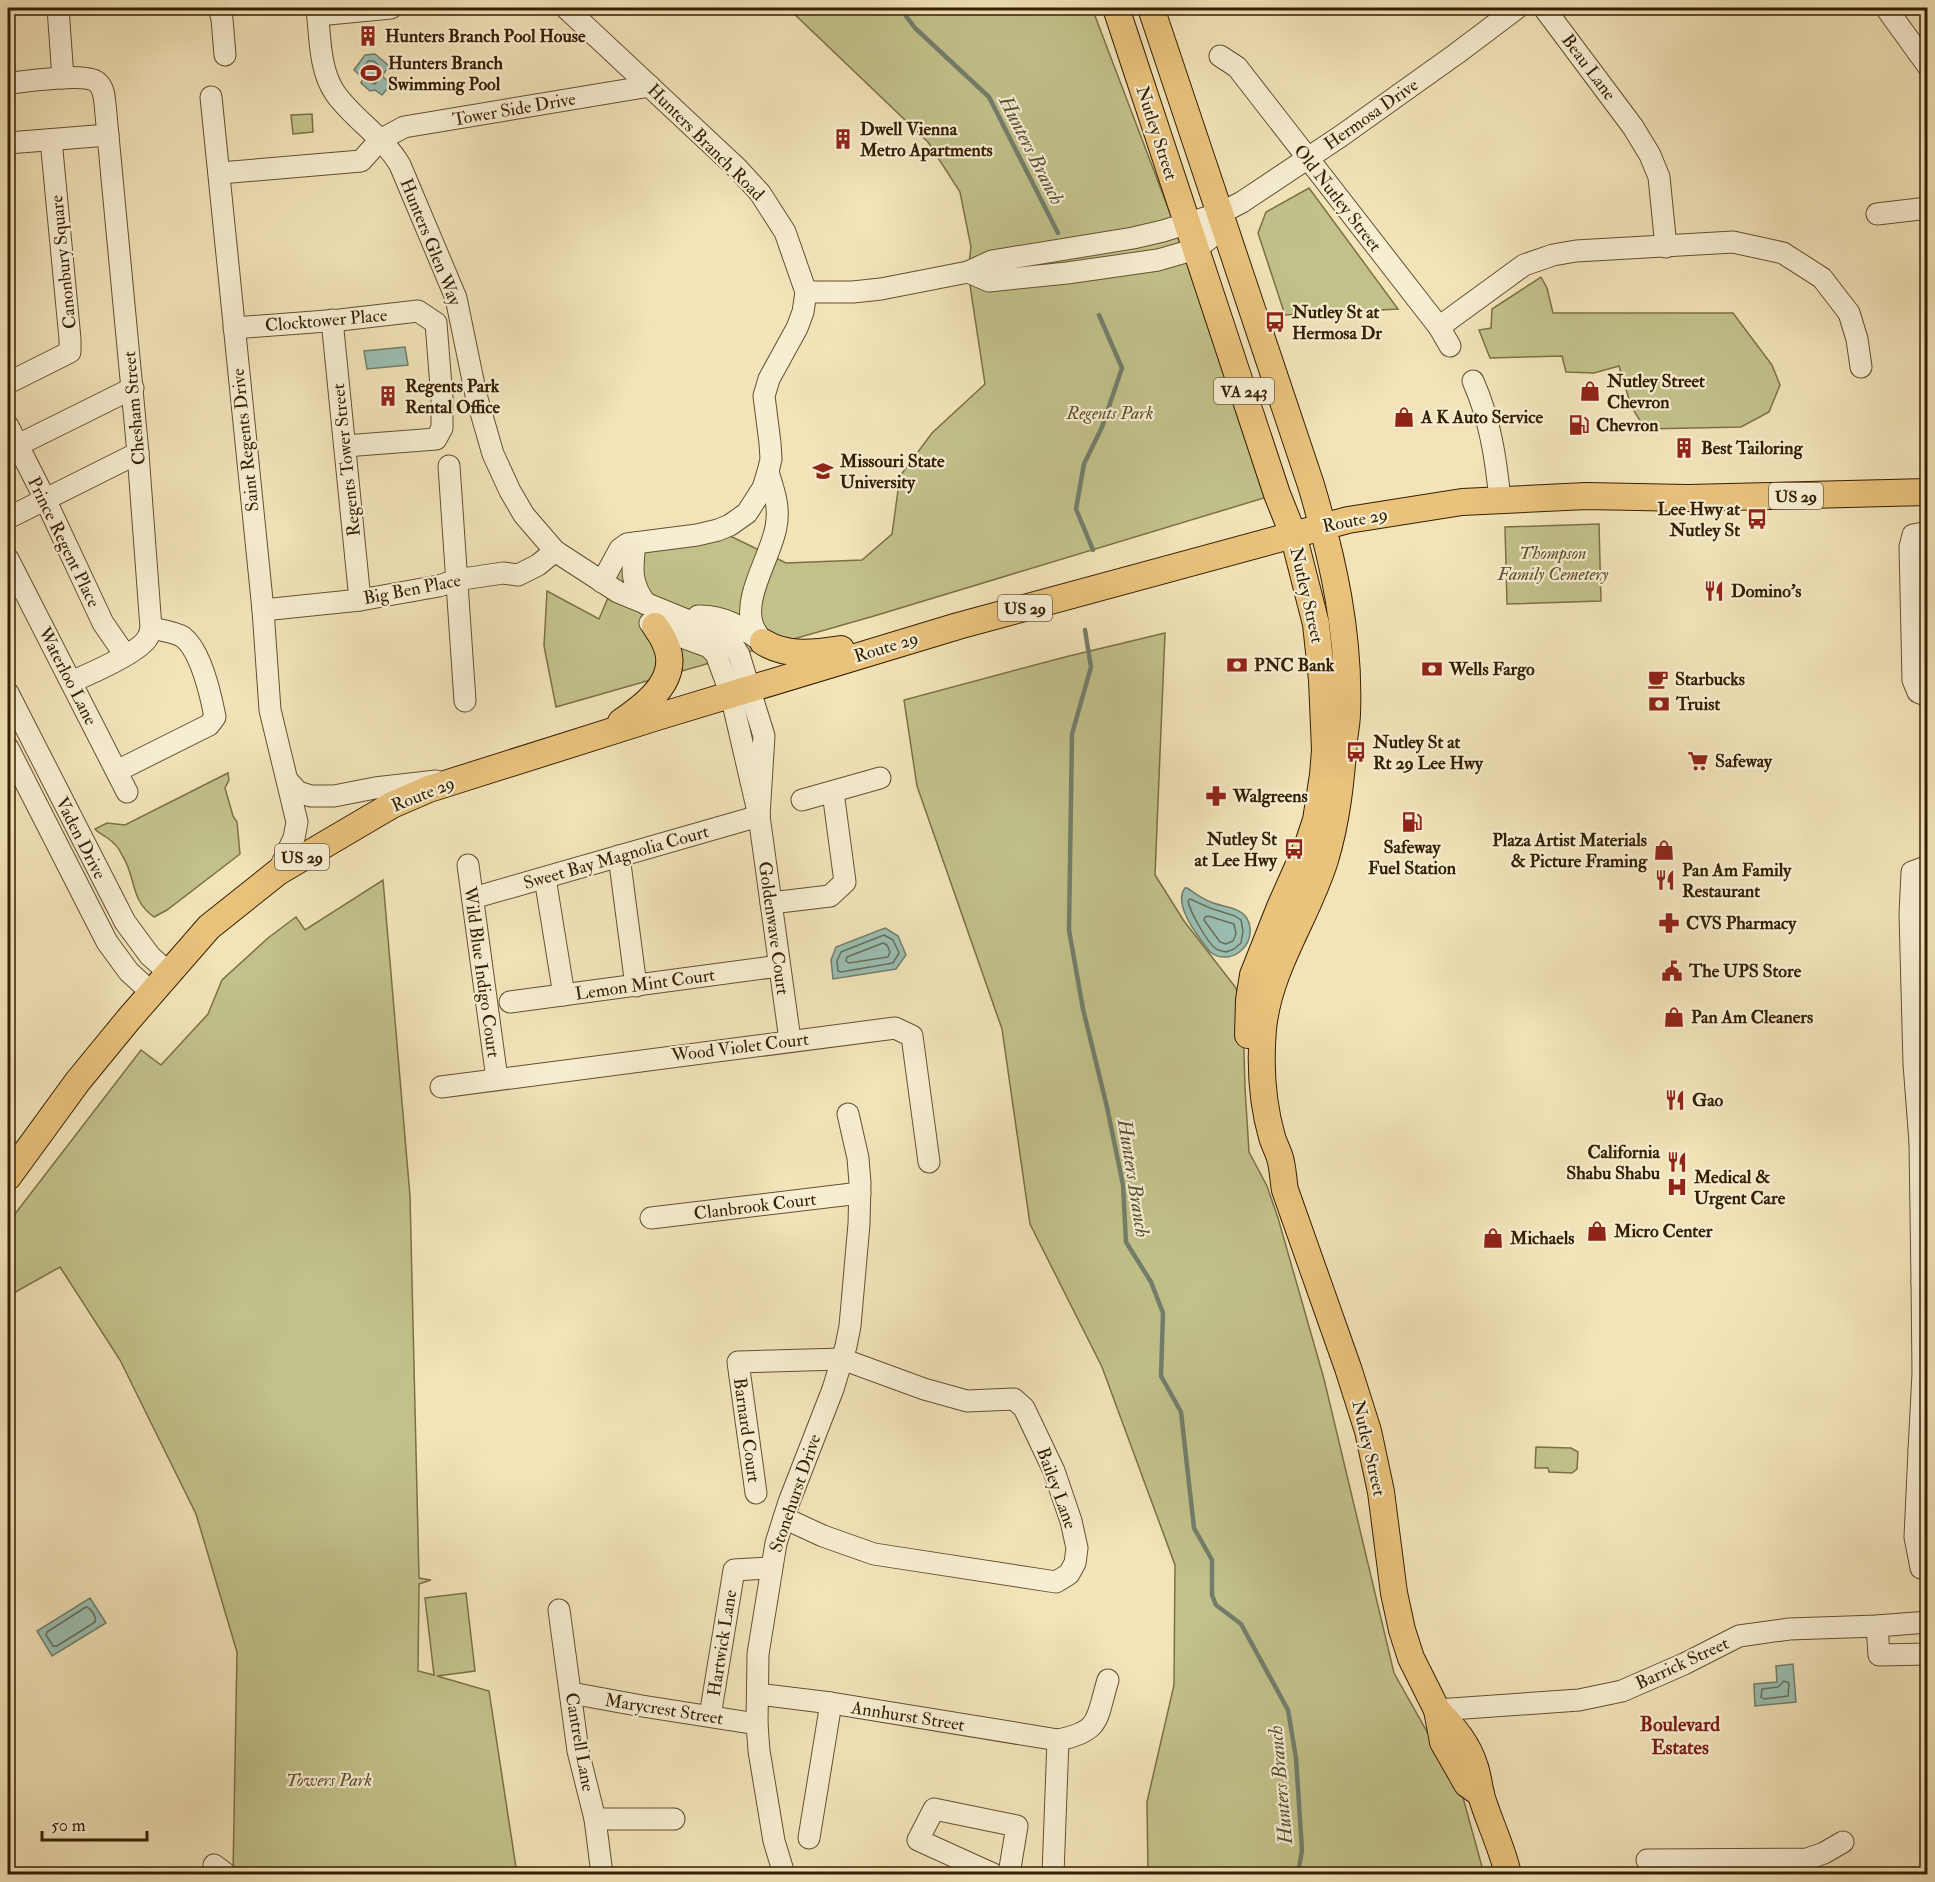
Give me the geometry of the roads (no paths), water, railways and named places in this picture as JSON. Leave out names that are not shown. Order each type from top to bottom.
[{"type":"main road","name":"Nutley Street","points":[[1116,8],[1277,494],[1293,534],[1316,624],[1320,651],[1325,750],[1316,820],[1253,975],[1250,1000],[1248,1046],[1250,1096],[1264,1156],[1285,1190]]},
{"type":"main road","name":"Nutley Street","points":[[1152,8],[1323,525],[1341,617],[1345,656],[1347,713],[1339,804],[1325,861],[1277,970],[1266,1011],[1262,1053],[1263,1091],[1285,1190],[1368,1431],[1381,1492],[1401,1630],[1411,1658],[1437,1710],[1459,1733],[1470,1751],[1481,1794],[1497,1834],[1508,1875]]},
{"type":"main road","name":"Route 29","points":[[8,1176],[78,1081],[168,972],[209,927],[278,872],[392,805],[461,778],[958,626],[1323,525],[1462,502],[1586,496],[1688,498],[1928,492]]},
{"type":"main road","points":[[604,733],[641,708],[658,691],[665,680],[669,668],[669,656],[660,616]]},
{"type":"main road","points":[[763,642],[778,651],[793,653],[907,641]]},
{"type":"street","points":[[8,83],[63,78],[58,8]]},
{"type":"street","points":[[219,8],[225,55]]},
{"type":"street","points":[[318,11],[391,8]]},
{"type":"street","name":"Hunters Branch Road","points":[[566,8],[731,162],[760,193],[785,232],[806,292]]},
{"type":"street","name":"Hermosa Drive","points":[[806,292],[853,292],[881,289],[968,272],[992,261],[1133,238],[1221,213],[1242,202],[1308,158],[1456,54],[1517,8]]},
{"type":"street","name":"Beau Lane","points":[[1544,8],[1633,127],[1650,155],[1659,177],[1666,247]]},
{"type":"street","points":[[1886,8],[1928,66]]},
{"type":"street","name":"Hunters Glen Way","points":[[318,11],[328,79],[335,93],[391,150],[400,165],[451,285],[456,298],[476,395],[493,454],[524,515],[555,551],[610,587],[631,610],[660,616],[709,646],[741,692]]},
{"type":"street","name":"Old Nutley Street","points":[[1220,56],[1237,68],[1450,345]]},
{"type":"street","name":"Chesham Street","points":[[63,78],[87,78],[96,82],[103,89],[133,388],[151,628]]},
{"type":"street","name":"Tower Side Drive","points":[[220,173],[361,161],[380,140],[404,127],[650,86]]},
{"type":"street","name":"Saint Regents Drive","points":[[211,97],[263,610],[270,710],[297,822],[294,838],[278,872]]},
{"type":"street","points":[[8,143],[108,135]]},
{"type":"street","name":"Canonbury Square","points":[[8,382],[70,352],[51,140]]},
{"type":"street","points":[[1876,214],[1928,208]]},
{"type":"street","points":[[1196,249],[1209,239],[1221,213]]},
{"type":"street","points":[[1438,327],[1524,265],[1553,255],[1576,251],[1733,242],[1783,253],[1822,278],[1849,313],[1857,339],[1861,367]]},
{"type":"street","name":"Hermosa Drive","points":[[968,272],[989,281],[1000,280],[1158,260],[1196,249]]},
{"type":"street","points":[[610,587],[620,549],[627,544],[634,548],[718,530],[747,513],[763,488],[771,459],[764,396],[769,379],[797,328],[803,312],[806,292]]},
{"type":"street","name":"Clocktower Place","points":[[234,328],[418,311],[436,323],[442,399]]},
{"type":"street","name":"Regents Tower Street","points":[[332,320],[360,600]]},
{"type":"street","points":[[1473,381],[1490,430],[1496,459],[1500,500]]},
{"type":"street","points":[[12,448],[133,388]]},
{"type":"street","points":[[345,446],[436,439],[442,428],[442,399],[476,395]]},
{"type":"street","name":"Prince Regent Place","points":[[8,426],[12,448],[45,499],[103,623],[125,655]]},
{"type":"street","points":[[8,518],[138,453]]},
{"type":"street","points":[[449,466],[465,701]]},
{"type":"street","points":[[763,642],[753,626],[751,615],[754,593],[776,528],[777,501],[768,472]]},
{"type":"street","points":[[1920,534],[1910,547],[1913,680],[1918,692],[1928,696]]},
{"type":"street","points":[[634,548],[637,592],[660,616],[704,616],[731,622],[763,642]]},
{"type":"street","name":"Big Ben Place","points":[[263,610],[360,600],[439,586],[456,580],[503,573],[518,575],[538,565],[555,551]]},
{"type":"street","name":"Waterloo Lane","points":[[8,559],[127,792]]},
{"type":"street","points":[[71,682],[108,666],[125,655],[148,639],[151,628],[183,637],[194,651],[210,690],[215,717],[209,725],[117,771]]},
{"type":"street","name":"Goldenwave Court","points":[[741,692],[764,736],[759,816],[790,1040]]},
{"type":"street","name":"Vaden Drive","points":[[8,693],[125,922],[150,956],[168,972]]},
{"type":"street","name":"Vaden Drive","points":[[8,748],[107,942],[129,972],[151,992]]},
{"type":"street","points":[[288,781],[298,792],[311,796],[334,796],[375,788],[461,778]]},
{"type":"street","points":[[802,800],[880,778]]},
{"type":"street","points":[[771,903],[830,896],[845,882],[833,792]]},
{"type":"street","name":"Sweet Bay Magnolia Court","points":[[473,898],[759,816]]},
{"type":"street","points":[[619,856],[636,986]]},
{"type":"street","name":"Wild Blue Indigo Court","points":[[468,865],[497,1079]]},
{"type":"street","points":[[1928,866],[1912,872],[1910,914],[1914,1064],[1924,1142],[1923,1451],[1915,1537],[1921,1568],[1928,1566]]},
{"type":"street","points":[[545,878],[564,995]]},
{"type":"street","name":"Lemon Mint Court","points":[[510,1002],[779,966]]},
{"type":"street","name":"Wood Violet Court","points":[[441,1087],[895,1028],[912,1036],[928,1162]]},
{"type":"street","name":"Stonehurst Drive","points":[[784,1875],[774,1841],[764,1787],[757,1724],[758,1654],[776,1543],[833,1389],[850,1326],[860,1193],[858,1158],[849,1114]]},
{"type":"street","name":"Clanbrook Court","points":[[651,1218],[860,1193]]},
{"type":"street","name":"Barnard Court","points":[[756,1493],[738,1362],[842,1359]]},
{"type":"street","name":"Bailey Lane","points":[[784,1518],[824,1536],[874,1554],[978,1571],[1056,1582],[1069,1574],[1075,1563],[1077,1548],[1071,1521],[1054,1471],[1024,1408],[1014,1399],[967,1401],[924,1389],[842,1359]]},
{"type":"street","name":"Hartwick Lane","points":[[710,1716],[734,1570],[771,1568]]},
{"type":"street","name":"Cantrell Lane","points":[[559,1610],[581,1764],[595,1819],[602,1875]]},
{"type":"street","name":"Barrick Street","points":[[1437,1710],[1579,1700],[1622,1691],[1684,1665],[1739,1636],[1789,1629],[1928,1622]]},
{"type":"street","points":[[1877,1626],[1878,1655],[1928,1654]]},
{"type":"street","points":[[1053,1875],[1058,1740],[1076,1736],[1092,1727],[1108,1680]]},
{"type":"street","name":"Marycrest Street","points":[[571,1693],[757,1724]]},
{"type":"street","name":"Annhurst Street","points":[[758,1694],[831,1703],[1058,1740]]},
{"type":"street","points":[[809,1838],[831,1703]]},
{"type":"street","points":[[993,1875],[918,1840],[934,1809],[1017,1826],[1009,1875]]},
{"type":"street","points":[[595,1819],[674,1819]]},
{"type":"street","points":[[1647,1860],[1807,1867],[1824,1853],[1844,1842]]},
{"type":"water","name":"Hunters Branch Swimming Pool","points":[[375,54],[389,66],[382,76],[391,84],[382,95],[375,90],[370,91],[361,83],[363,78],[354,70],[365,55]]},
{"type":"water","points":[[405,347],[408,365],[367,369],[364,351]]},
{"type":"water","points":[[1185,888],[1215,904],[1235,909],[1246,917],[1250,926],[1250,935],[1242,950],[1227,957],[1210,952],[1194,931],[1185,912],[1182,895]]},
{"type":"water","points":[[885,928],[898,936],[906,955],[896,969],[833,979],[831,960],[836,947]]},
{"type":"water","points":[[90,1598],[106,1623],[52,1656],[37,1631]]},
{"type":"water","points":[[1793,1664],[1796,1702],[1755,1706],[1754,1684],[1777,1682],[1776,1666]]},
{"type":"waterway","name":"Hunters Branch","points":[[900,8],[915,28],[989,97],[1058,233]]},
{"type":"waterway","name":"Hunters Branch","points":[[1093,550],[1076,509],[1084,464],[1102,427],[1122,368],[1099,315]]},
{"type":"waterway","name":"Hunters Branch","points":[[1085,630],[1091,667],[1072,734],[1069,930],[1083,1009],[1123,1185],[1126,1242],[1151,1282],[1163,1313],[1161,1376],[1181,1412],[1194,1528],[1212,1560],[1212,1595],[1216,1605],[1241,1624],[1288,1710],[1296,1758],[1302,1850],[1298,1874]]},
{"type":"place","name":"Hunters Branch Pool House","points":[[368,36]]},
{"type":"place","name":"Hunters Branch Swimming Pool","points":[[371,73]]},
{"type":"place","name":"Dwell Vienna Metro Apartments","points":[[843,139]]},
{"type":"place","name":"Nutley St at Hermosa Dr","points":[[1275,322]]},
{"type":"place","name":"Nutley Street Chevron","points":[[1590,391]]},
{"type":"place","name":"Regents Park Rental Office","points":[[388,396]]},
{"type":"place","name":"A K Auto Service","points":[[1404,417]]},
{"type":"place","name":"Chevron","points":[[1579,425]]},
{"type":"place","name":"Best Tailoring","points":[[1684,448]]},
{"type":"place","name":"Missouri State University","points":[[823,471]]},
{"type":"place","name":"Lee Hwy at Nutley St","points":[[1757,519]]},
{"type":"place","name":"Domino's","points":[[1714,591]]},
{"type":"place","name":"PNC Bank","points":[[1237,665]]},
{"type":"place","name":"Wells Fargo","points":[[1432,669]]},
{"type":"place","name":"Starbucks","points":[[1658,679]]},
{"type":"place","name":"Truist","points":[[1659,704]]},
{"type":"place","name":"Nutley St at Rt 29 Lee Hwy","points":[[1356,752]]},
{"type":"place","name":"Safeway","points":[[1698,761]]},
{"type":"place","name":"Walgreens","points":[[1216,796]]},
{"type":"place","name":"Safeway Fuel Station","points":[[1412,822]]},
{"type":"place","name":"Nutley St at Lee Hwy","points":[[1294,849]]},
{"type":"place","name":"Plaza Artist Materials & Picture Framing","points":[[1664,850]]},
{"type":"place","name":"Pan Am Family Restaurant","points":[[1665,880]]},
{"type":"place","name":"CVS Pharmacy","points":[[1669,923]]},
{"type":"place","name":"The UPS Store","points":[[1672,971]]},
{"type":"place","name":"Pan Am Cleaners","points":[[1674,1017]]},
{"type":"place","name":"Gao","points":[[1675,1100]]},
{"type":"place","name":"California Shabu Shabu","points":[[1677,1162]]},
{"type":"place","name":"Medical & Urgent Care","points":[[1677,1187]]},
{"type":"place","name":"Micro Center","points":[[1597,1231]]},
{"type":"place","name":"Michaels","points":[[1493,1238]]},
{"type":"district","name":"Boulevard Estates","points":[[1680,1736]]},
{"type":"park label","name":"Regents Park","points":[[1110,413]]},
{"type":"park label","name":"Thompson Family Cemetery","points":[[1553,563]]},
{"type":"park label","name":"Towers Park","points":[[329,1780]]}]
